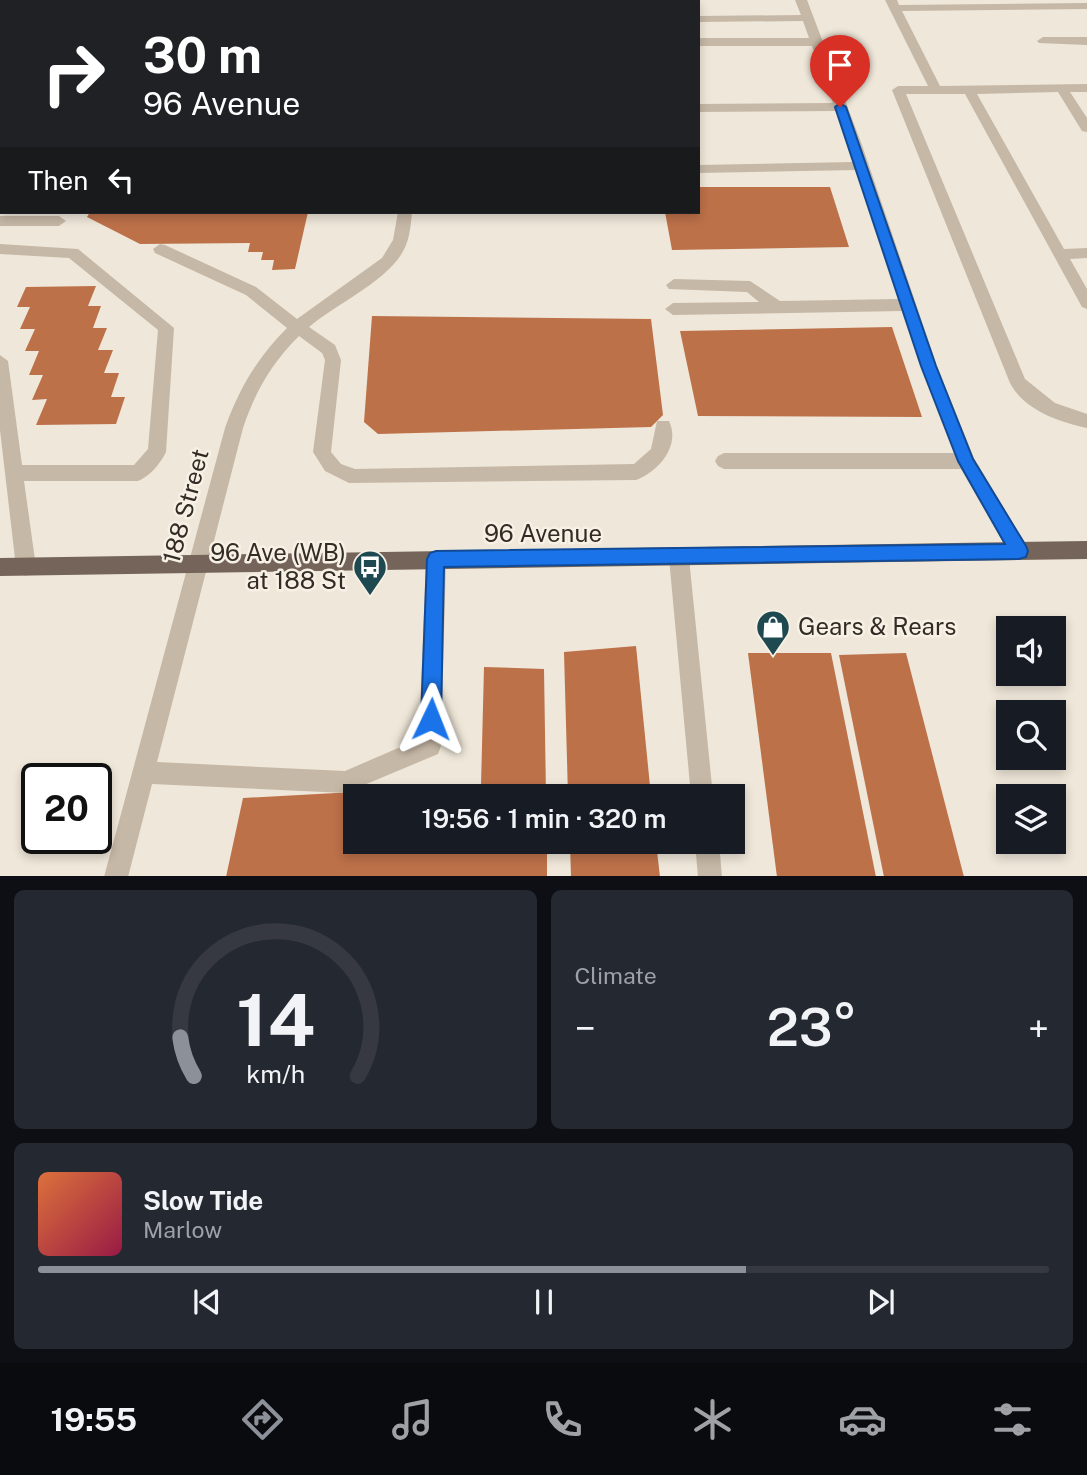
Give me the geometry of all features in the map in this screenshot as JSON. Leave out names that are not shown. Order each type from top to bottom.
[{"type":"main road","name":"96 Avenue","points":[[0,567],[1087,550]]},
{"type":"street","points":[[802,0],[966,461],[1019,551]]},
{"type":"street","points":[[936,90],[894,4],[1072,3],[1087,6]]},
{"type":"street","points":[[700,19],[807,18]]},
{"type":"street","points":[[700,42],[816,41]]},
{"type":"street","points":[[1043,41],[1087,41]]},
{"type":"street","points":[[1087,88],[898,90],[1018,383],[1040,405],[1070,418],[1087,421]]},
{"type":"street","points":[[1062,89],[1087,128]]},
{"type":"street","points":[[969,90],[1087,303]]},
{"type":"street","points":[[700,108],[840,107]]},
{"type":"street","points":[[700,169],[862,166]]},
{"type":"street","name":"188 Street","points":[[116,876],[197,565],[234,428],[248,388],[263,363],[300,327],[390,259],[401,239],[405,214]]},
{"type":"street","points":[[0,221],[59,221]]},
{"type":"street","points":[[0,249],[73,253],[166,328],[158,452],[138,473],[15,473]]},
{"type":"street","points":[[160,249],[251,291],[279,315],[329,349],[333,360],[322,452],[328,466],[355,477],[636,471],[651,466],[663,443],[663,426]]},
{"type":"street","points":[[1060,254],[1087,253]]},
{"type":"street","points":[[674,285],[750,287],[776,307]]},
{"type":"street","points":[[673,309],[909,306]]},
{"type":"street","points":[[0,361],[26,567]]},
{"type":"street","points":[[724,461],[966,461]]},
{"type":"street","points":[[679,558],[701,784]]},
{"type":"street","points":[[143,772],[345,782],[430,746],[436,559]]},
{"type":"street","points":[[708,854],[710,876]]},
{"type":"building","points":[[700,187],[830,187],[849,247],[672,250],[665,214],[700,214]]},
{"type":"building","points":[[89,214],[308,214],[295,269],[272,270],[274,260],[261,260],[263,252],[248,252],[250,243],[140,244],[87,217]]},
{"type":"building","points":[[96,286],[88,306],[101,306],[93,328],[107,328],[98,350],[113,350],[104,373],[119,373],[111,397],[125,397],[116,424],[36,425],[47,399],[32,400],[43,375],[29,375],[39,351],[25,351],[35,329],[20,329],[30,307],[17,307],[26,287]]},
{"type":"building","points":[[372,316],[651,319],[663,415],[651,427],[378,434],[364,422]]},
{"type":"building","points":[[892,327],[922,417],[698,416],[680,331]]},
{"type":"building","points":[[636,646],[650,784],[568,784],[564,652]]},
{"type":"building","points":[[748,653],[831,653],[876,876],[777,876]]},
{"type":"building","points":[[906,653],[964,876],[884,876],[839,655]]},
{"type":"building","points":[[484,667],[544,669],[546,784],[481,784]]},
{"type":"building","points":[[343,793],[343,854],[547,854],[547,876],[226,876],[243,798]]},
{"type":"building","points":[[570,854],[657,854],[660,876],[571,876]]},
{"type":"place","name":"96 Ave (WB) at 188 St","points":[[370,597]]},
{"type":"place","name":"Gears & Rears","points":[[773,657]]},
{"type":"route","points":[[431,719],[436,559],[679,558],[1019,551],[966,461],[929,366],[840,107]]}]
